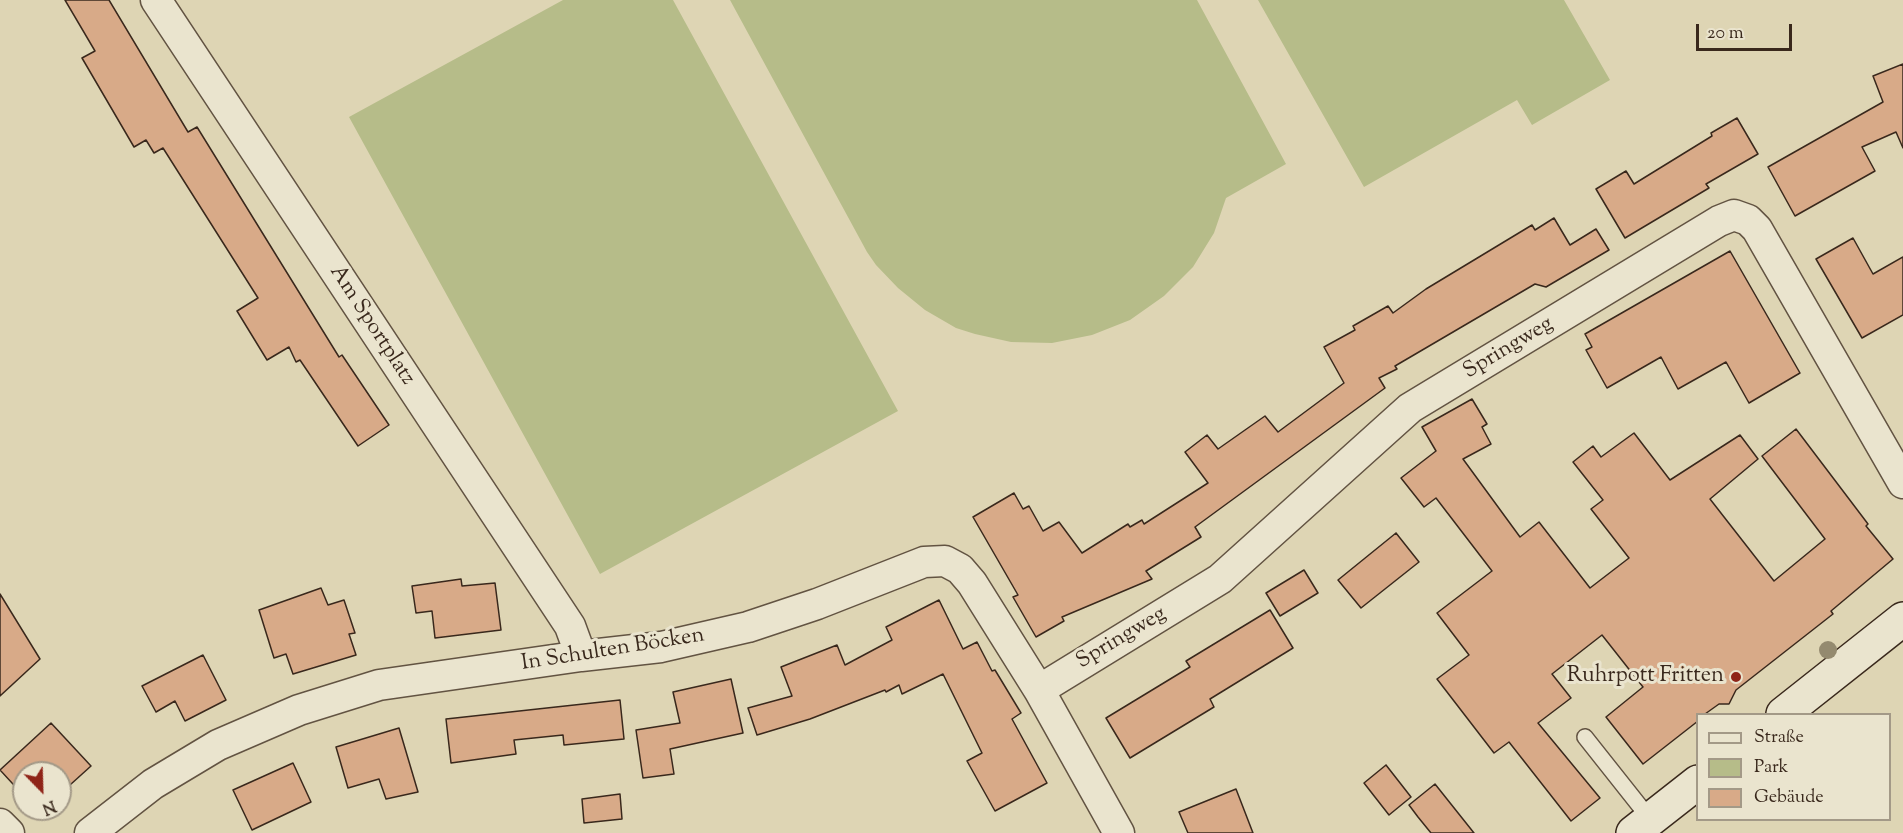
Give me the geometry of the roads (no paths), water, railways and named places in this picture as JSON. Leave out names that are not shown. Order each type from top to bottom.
[{"type":"street","name":"Am Sportplatz","points":[[156,0],[570,626],[580,656]]},
{"type":"street","name":"Springweg","points":[[1039,690],[1220,579],[1410,408],[1719,221],[1734,215],[1742,216],[1756,229],[1903,483]]},
{"type":"street","name":"In Schulten Böcken","points":[[90,833],[153,784],[209,751],[299,710],[379,685],[580,656],[662,647],[748,627],[817,604],[924,562],[945,561],[960,569],[972,583],[1039,690],[1119,833]]},
{"type":"street","points":[[1784,713],[1903,619]]},
{"type":"street","points":[[1642,826],[1696,784]]},
{"type":"street","points":[[0,824],[9,833]]},
{"type":"lane","points":[[1585,737],[1642,826]]},
{"type":"place","name":"Ruhrpott Fritten","points":[[1736,677]]}]
